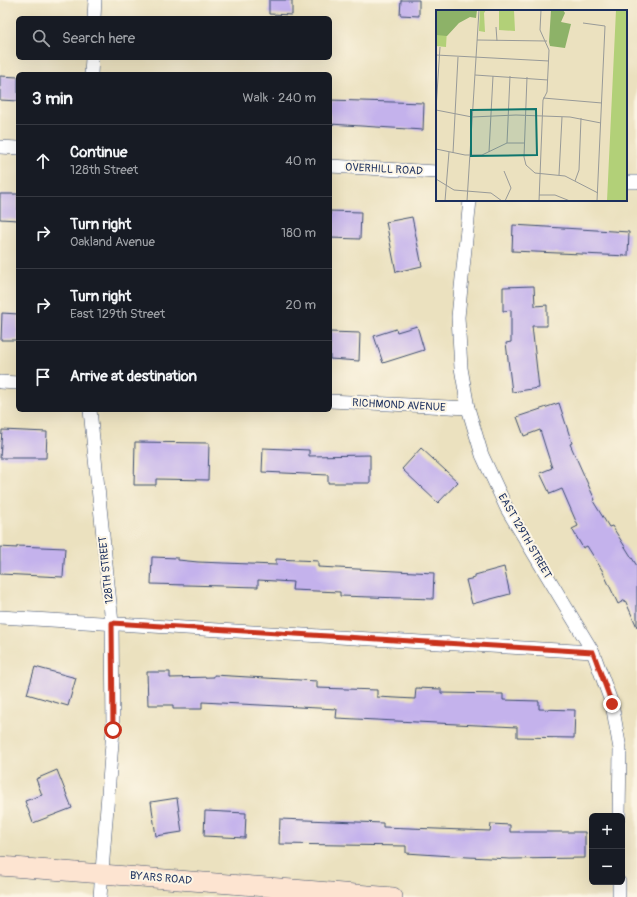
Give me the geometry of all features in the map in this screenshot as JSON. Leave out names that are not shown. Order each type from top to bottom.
[{"type":"street","points":[[94,16],[95,0]]},
{"type":"street","points":[[91,72],[92,60]]},
{"type":"street","points":[[0,147],[16,148]]},
{"type":"street","name":"OVERHILL ROAD","points":[[332,166],[436,172]]},
{"type":"street","name":"EAST 129TH STREET","points":[[470,201],[458,317],[461,368],[468,408],[482,455],[507,509],[593,652],[612,704],[620,748],[619,813]]},
{"type":"street","points":[[0,382],[16,383]]},
{"type":"street","name":"RICHMOND AVENUE","points":[[332,401],[468,408]]},
{"type":"street","name":"128TH STREET","points":[[90,412],[112,623],[113,730],[100,897]]},
{"type":"street","points":[[0,617],[593,652]]},
{"type":"street","name":"BYARS ROAD","points":[[0,866],[393,897]]},
{"type":"street","points":[[619,885],[619,897]]},
{"type":"building","points":[[269,0],[292,0],[292,15],[269,14]]},
{"type":"building","points":[[401,0],[419,0],[419,16],[400,15]]},
{"type":"building","points":[[0,76],[16,77],[16,101],[0,100]]},
{"type":"building","points":[[332,100],[424,103],[423,130],[332,124]]},
{"type":"building","points":[[0,194],[16,194],[16,220],[0,219]]},
{"type":"building","points":[[332,211],[361,212],[360,239],[332,238]]},
{"type":"building","points":[[412,217],[422,266],[396,272],[386,222]]},
{"type":"building","points":[[513,225],[629,232],[628,256],[512,251]]},
{"type":"building","points":[[534,286],[535,306],[547,305],[547,326],[532,326],[539,388],[512,392],[506,343],[511,342],[511,310],[503,311],[503,287]]},
{"type":"building","points":[[2,313],[16,314],[16,340],[1,340]]},
{"type":"building","points":[[417,326],[424,350],[383,363],[374,336],[396,329],[397,332]]},
{"type":"building","points":[[332,332],[360,333],[359,361],[332,359]]},
{"type":"building","points":[[559,403],[572,443],[570,444],[595,500],[593,501],[609,527],[612,526],[637,566],[637,627],[625,600],[618,604],[602,570],[587,546],[583,548],[572,529],[578,526],[562,489],[550,494],[540,473],[552,468],[540,430],[524,436],[517,417]]},
{"type":"building","points":[[2,430],[47,432],[46,458],[0,458]]},
{"type":"building","points":[[135,442],[209,443],[208,480],[156,479],[156,485],[134,485]]},
{"type":"building","points":[[263,448],[309,450],[309,456],[370,455],[370,483],[328,483],[328,475],[262,472]]},
{"type":"building","points":[[421,448],[458,482],[438,503],[402,469]]},
{"type":"building","points":[[17,546],[65,548],[63,577],[0,574],[0,547],[17,548]]},
{"type":"building","points":[[152,557],[178,558],[178,560],[198,562],[276,565],[276,559],[318,561],[318,567],[434,573],[433,599],[340,596],[340,592],[292,590],[293,582],[258,580],[258,587],[151,584]]},
{"type":"building","points":[[504,567],[510,594],[472,604],[466,580],[475,578],[475,575]]},
{"type":"building","points":[[35,667],[76,678],[68,706],[27,694]]},
{"type":"building","points":[[147,672],[170,672],[170,678],[214,677],[214,675],[317,681],[317,688],[377,690],[377,697],[415,699],[416,688],[441,689],[441,693],[503,694],[503,700],[539,701],[539,709],[575,710],[574,738],[517,737],[517,727],[336,718],[337,709],[202,702],[202,709],[173,709],[173,705],[148,705]]},
{"type":"building","points":[[57,770],[72,808],[33,823],[25,801],[42,795],[36,779]]},
{"type":"building","points":[[177,798],[182,832],[156,836],[151,802]]},
{"type":"building","points":[[205,811],[246,813],[245,838],[204,836]]},
{"type":"building","points":[[280,819],[383,823],[383,827],[490,831],[491,824],[510,825],[510,832],[585,832],[585,858],[510,859],[406,853],[406,846],[279,844]]},
{"type":"route","points":[[113,730],[112,623],[593,652],[612,704]]}]
